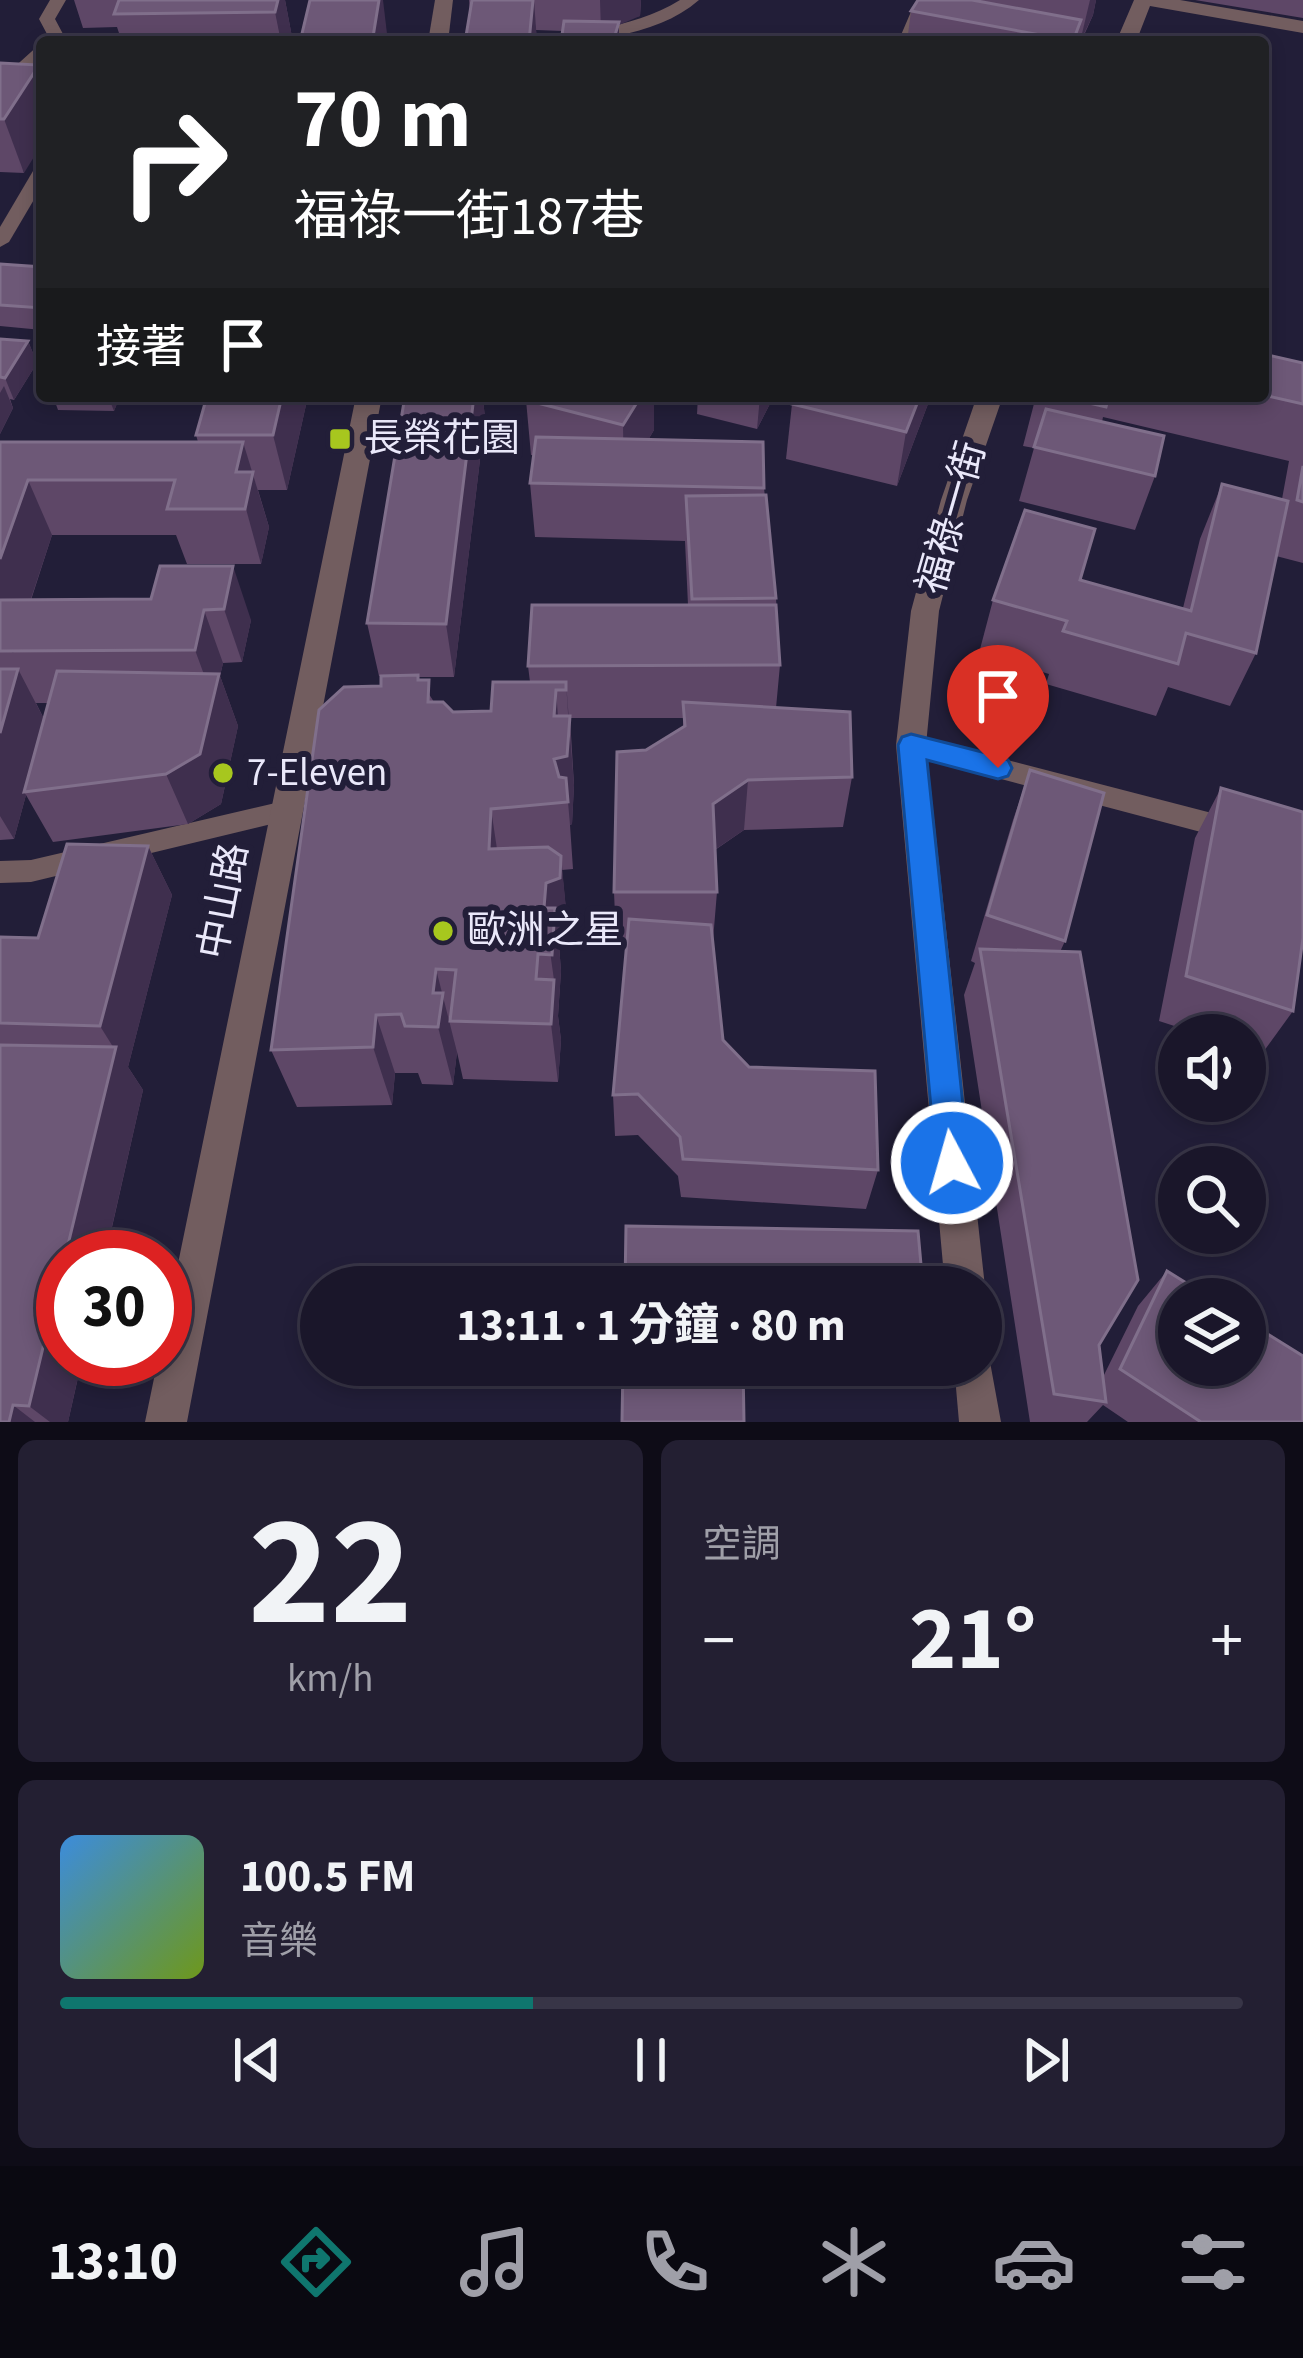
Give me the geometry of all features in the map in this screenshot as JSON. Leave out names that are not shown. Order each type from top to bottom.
[{"type":"street","points":[[439,36],[444,0]]},
{"type":"street","points":[[1129,36],[1145,0],[1303,27]]},
{"type":"street","name":"中山路","points":[[166,1422],[368,402]]},
{"type":"street","name":"福祿一街","points":[[963,1266],[911,745],[925,611],[953,500],[988,402]]},
{"type":"street","points":[[976,1386],[980,1422]]},
{"type":"lane","points":[[53,36],[47,19],[58,0]]},
{"type":"lane","points":[[579,36],[691,0]]},
{"type":"lane","points":[[908,36],[918,10],[942,0]]},
{"type":"lane","points":[[21,109],[0,105],[3,86],[36,54]]},
{"type":"lane","points":[[0,242],[36,181]]},
{"type":"lane","points":[[911,745],[1257,836]]},
{"type":"lane","points":[[0,872],[32,871],[284,811]]},
{"type":"building","points":[[119,0],[278,0],[275,12],[114,14]]},
{"type":"building","points":[[310,0],[379,0],[373,36],[301,36]]},
{"type":"building","points":[[472,0],[533,0],[530,36],[466,36]]},
{"type":"building","points":[[918,0],[972,0],[1081,20],[1075,36],[1046,36],[911,11]]},
{"type":"building","points":[[564,21],[619,22],[615,36],[562,36]]},
{"type":"building","points":[[0,63],[36,65],[4,119],[0,119]]},
{"type":"building","points":[[0,264],[36,267],[36,308],[0,305]]},
{"type":"building","points":[[0,339],[28,341],[5,378],[0,377]]},
{"type":"building","points":[[1269,355],[1303,363],[1303,404],[1269,396]]},
{"type":"building","points":[[205,402],[281,402],[273,435],[196,435]]},
{"type":"building","points":[[404,402],[473,402],[446,624],[367,623]]},
{"type":"building","points":[[534,402],[637,402],[623,425]]},
{"type":"building","points":[[793,402],[918,402],[906,432]]},
{"type":"building","points":[[1046,409],[1164,436],[1155,476],[1034,447]]},
{"type":"building","points":[[536,437],[763,442],[764,488],[530,483]]},
{"type":"building","points":[[0,442],[243,442],[236,472],[253,472],[245,509],[167,509],[175,480],[28,480],[0,559]]},
{"type":"building","points":[[1303,466],[1303,502],[1297,500]]},
{"type":"building","points":[[1222,484],[1288,501],[1256,653],[1186,633],[1178,664],[1063,631],[1067,621],[993,600],[1025,510],[1095,529],[1080,580],[1191,611]]},
{"type":"building","points":[[766,495],[776,598],[692,599],[686,496]]},
{"type":"building","points":[[160,566],[233,566],[224,609],[204,610],[195,650],[0,651],[0,600],[151,599]]},
{"type":"building","points":[[532,605],[776,605],[780,665],[528,666]]},
{"type":"building","points":[[0,669],[18,669],[0,733]]},
{"type":"building","points":[[57,671],[219,674],[200,754],[166,774],[24,792]]},
{"type":"building","name":"歐洲之星","points":[[418,675],[418,680],[429,680],[428,702],[443,702],[453,712],[491,711],[493,682],[566,682],[566,690],[556,690],[554,716],[570,716],[567,756],[554,759],[559,777],[566,778],[568,802],[491,809],[489,849],[548,847],[561,856],[560,878],[546,883],[544,908],[555,908],[552,955],[538,954],[536,979],[554,980],[551,1024],[450,1021],[456,970],[436,969],[433,993],[443,993],[438,1027],[405,1026],[401,1014],[376,1015],[373,1047],[271,1050],[319,710],[344,687],[381,686],[381,676]]},
{"type":"building","points":[[683,702],[850,712],[852,777],[748,780],[713,804],[717,892],[614,892],[617,752],[646,750],[685,726]]},
{"type":"building","points":[[1030,770],[1104,793],[1065,941],[987,915]]},
{"type":"building","points":[[1221,788],[1303,812],[1303,938],[1293,1011],[1186,976]]},
{"type":"building","points":[[67,844],[148,846],[100,1026],[0,1023],[0,937],[38,938]]},
{"type":"building","points":[[629,919],[711,925],[723,1040],[749,1067],[875,1071],[878,1170],[683,1159],[680,1137],[638,1094],[613,1095]]},
{"type":"building","points":[[980,949],[1080,952],[1138,1280],[1099,1345],[1106,1402],[1054,1394]]},
{"type":"building","points":[[0,1045],[116,1047],[72,1230],[36,1230],[36,1377],[29,1406],[13,1405],[9,1422],[0,1422]]},
{"type":"building","points":[[626,1226],[918,1231],[921,1266],[625,1266]]},
{"type":"building","points":[[1158,1290],[1158,1386],[1266,1386],[1266,1333],[1303,1356],[1303,1422],[1201,1422],[1120,1369]]},
{"type":"building","points":[[623,1386],[743,1386],[744,1422],[622,1422]]},
{"type":"place","name":"長榮花園","points":[[340,439]]},
{"type":"place","name":"7-Eleven","points":[[223,773]]},
{"type":"place","name":"歐洲之星","points":[[443,931]]},
{"type":"route","points":[[952,1163],[911,745],[998,768]]}]
